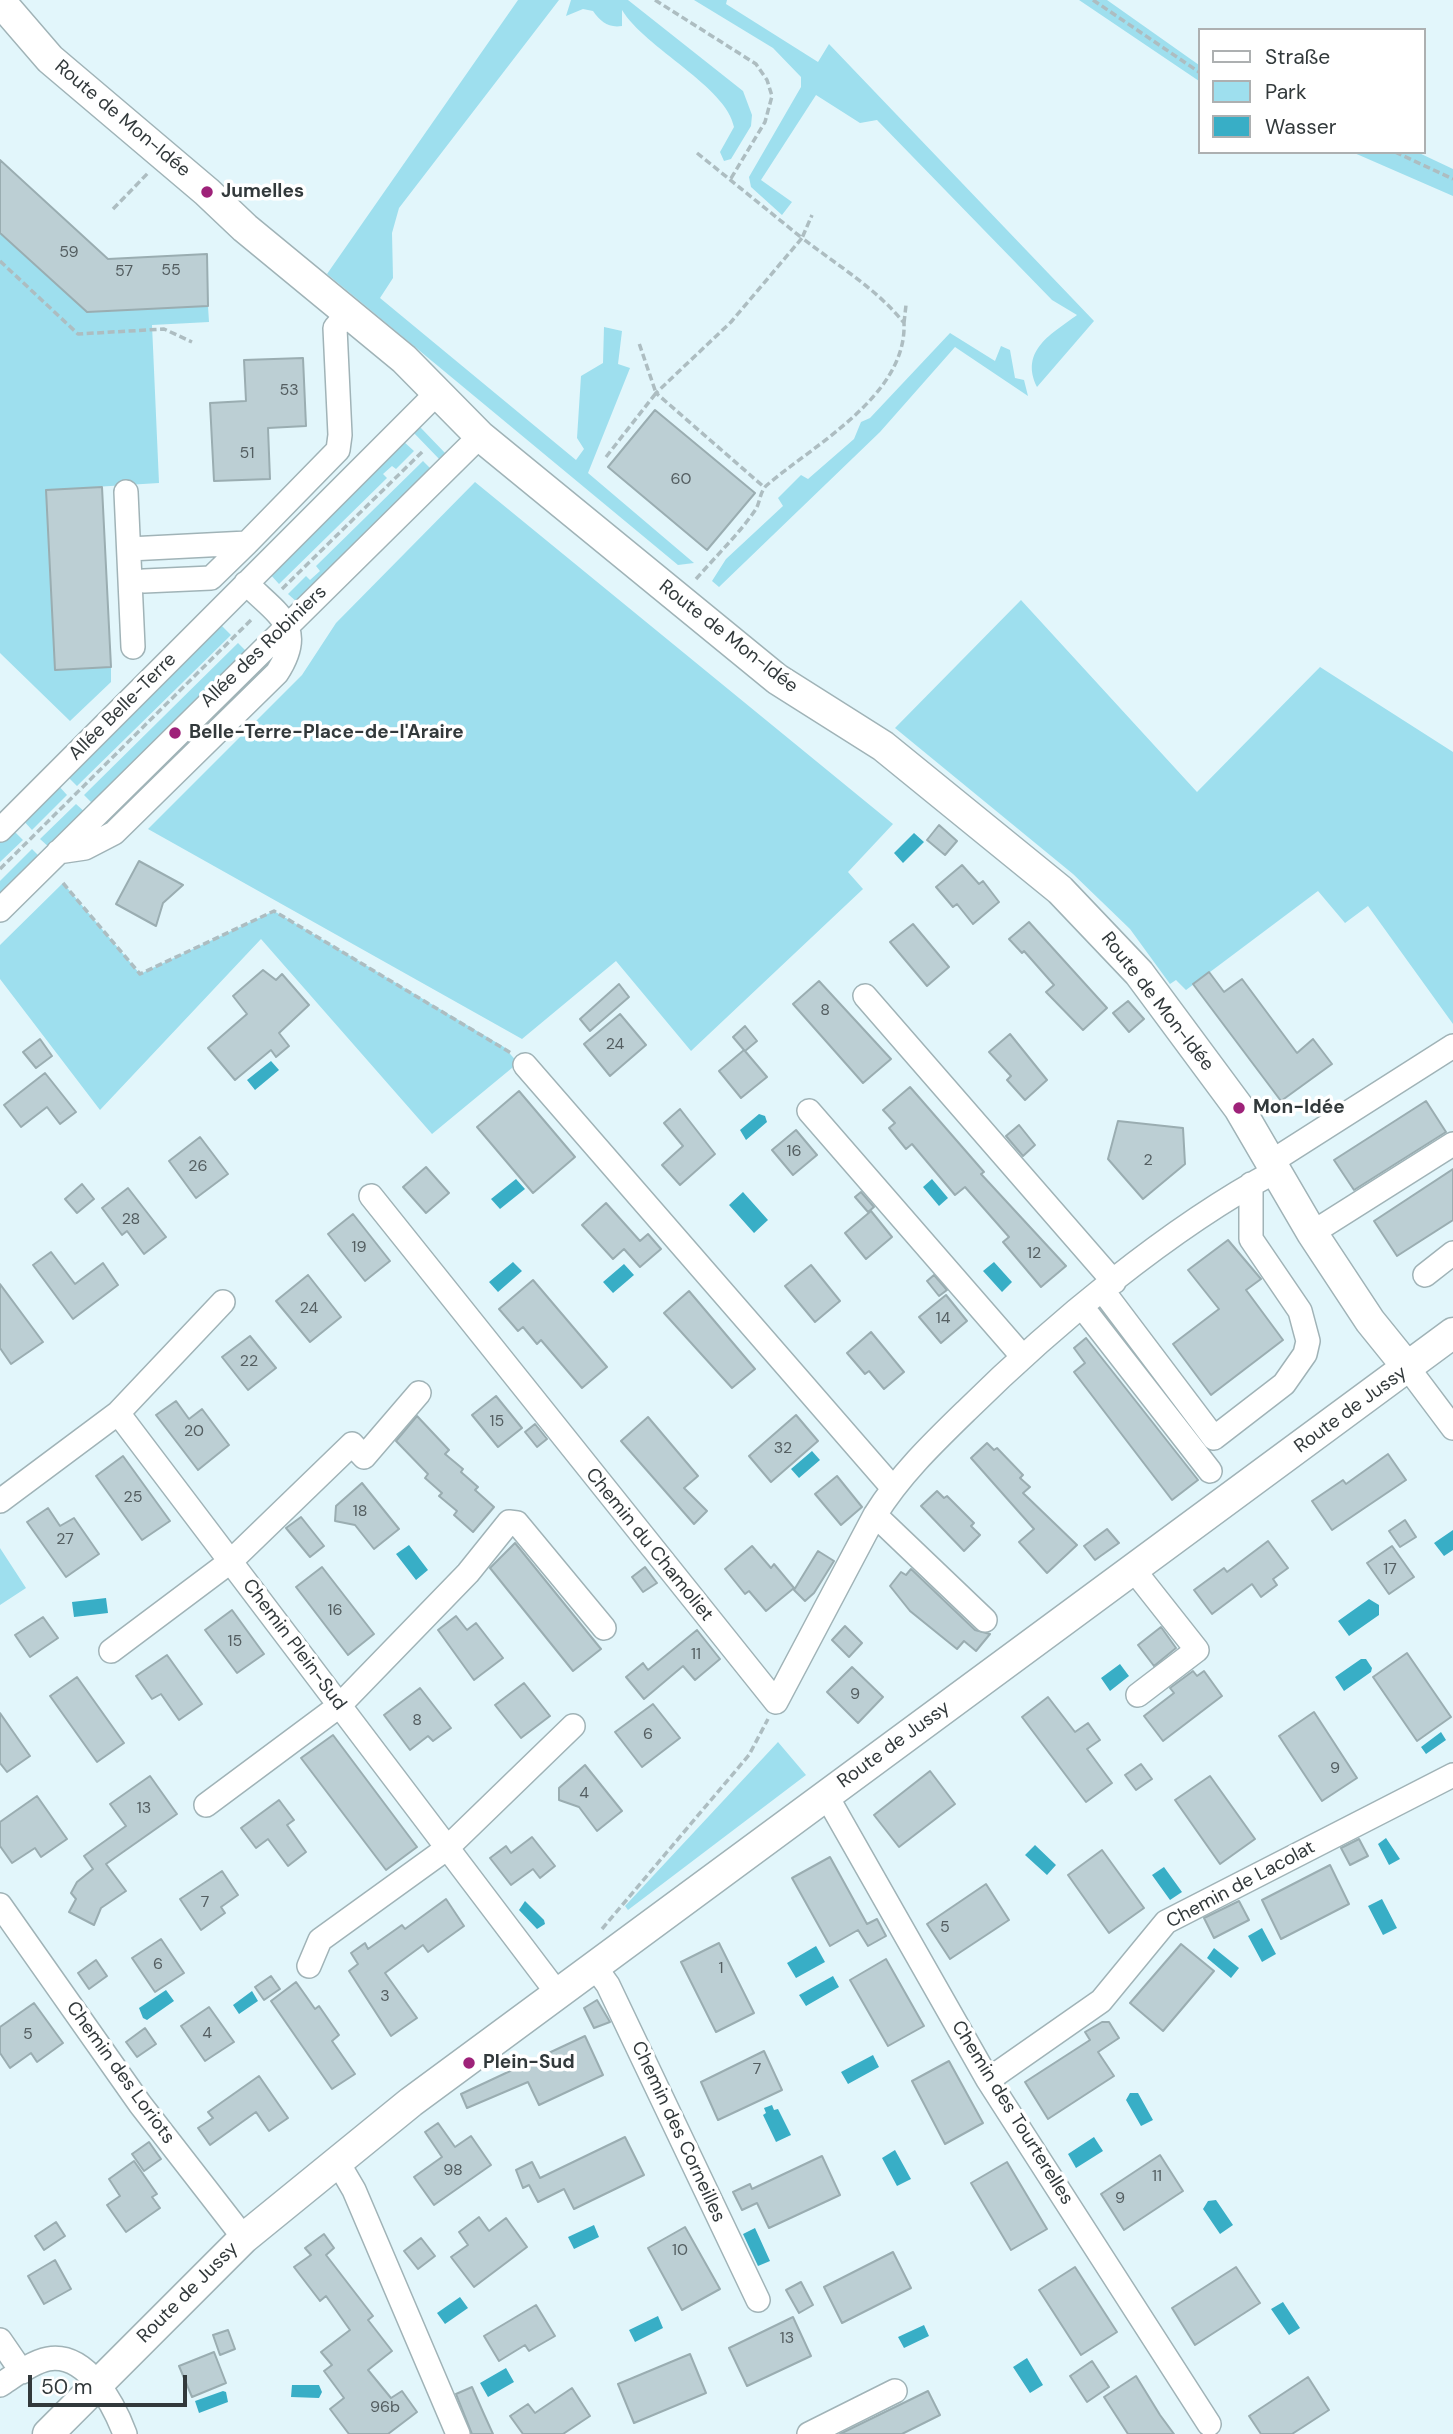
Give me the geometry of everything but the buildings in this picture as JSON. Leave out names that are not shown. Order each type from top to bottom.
[{"type":"main road","name":"Route de Mon-Idée","points":[[0,1],[50,59],[207,192],[245,228],[404,359],[480,436],[777,679],[883,746],[1060,890],[1139,973],[1239,1108],[1266,1172],[1312,1233],[1370,1321],[1408,1368]]},
{"type":"main road","name":"Route de Jussy","points":[[48,2434],[96,2383],[244,2238],[337,2161],[826,1795],[1453,1333]]},
{"type":"street","points":[[144,581],[211,578],[338,450],[340,435],[335,328],[348,313]]},
{"type":"street","points":[[288,625],[246,583],[436,394]]},
{"type":"street","name":"Allée des Robiniers","points":[[0,910],[480,436]]},
{"type":"street","points":[[126,492],[133,647]]},
{"type":"street","points":[[129,549],[247,543]]},
{"type":"street","name":"Allée Belle-Terre","points":[[0,830],[246,583]]},
{"type":"street","points":[[865,996],[1108,1287],[1214,1438],[1284,1384],[1305,1354],[1308,1340],[1300,1311],[1251,1239],[1266,1172]]},
{"type":"street","points":[[776,1702],[875,1515],[892,1487],[921,1455],[1023,1357],[1108,1287],[1223,1199],[1453,1046]]},
{"type":"street","points":[[525,1065],[892,1487]]},
{"type":"street","points":[[809,1111],[1023,1357]]},
{"type":"street","points":[[1312,1233],[1453,1144]]},
{"type":"street","name":"Chemin du Chamoliet","points":[[371,1195],[776,1702]]},
{"type":"street","points":[[1425,1275],[1453,1253]]},
{"type":"street","points":[[0,1501],[118,1413],[223,1302]]},
{"type":"street","points":[[1083,1307],[1210,1471]]},
{"type":"street","points":[[1408,1368],[1453,1428]]},
{"type":"street","points":[[111,1651],[231,1561],[352,1444],[364,1457],[419,1393]]},
{"type":"street","name":"Chemin Plein-Sud","points":[[118,1413],[558,1994]]},
{"type":"street","points":[[875,1515],[985,1620]]},
{"type":"street","points":[[206,1805],[339,1706],[468,1573],[509,1522],[517,1523],[604,1628]]},
{"type":"street","points":[[1133,1569],[1197,1650],[1138,1695]]},
{"type":"street","points":[[309,1966],[320,1940],[446,1849],[573,1726]]},
{"type":"street","name":"Chemin de Lacolat","points":[[988,2080],[1101,2001],[1166,1922],[1453,1775]]},
{"type":"street","name":"Chemin des Tourterelles","points":[[826,1795],[988,2080],[1209,2424]]},
{"type":"street","name":"Chemin des Loriots","points":[[0,1905],[140,2104],[244,2238]]},
{"type":"street","name":"Chemin des Corneilles","points":[[595,1967],[608,1985],[758,2300]]},
{"type":"street","points":[[337,2161],[354,2190],[458,2434]]},
{"type":"street","points":[[0,2340],[22,2372]]},
{"type":"street","points":[[0,2385],[48,2359],[75,2364],[96,2383],[114,2406],[125,2434]]},
{"type":"street","points":[[809,2434],[895,2392]]},
{"type":"path","points":[[655,0],[756,64],[767,80],[772,96],[765,122],[730,180]]},
{"type":"path","points":[[1093,0],[1198,71]]},
{"type":"path","points":[[697,153],[879,297],[904,323]]},
{"type":"path","points":[[1399,154],[1453,179]]},
{"type":"path","points":[[113,209],[152,169]]},
{"type":"path","points":[[606,457],[656,393],[731,322],[802,238],[812,215]]},
{"type":"path","points":[[0,261],[78,334],[164,329],[192,342]]},
{"type":"path","points":[[679,600],[757,508],[764,487],[801,461],[884,383],[902,354],[906,306]]},
{"type":"path","points":[[639,342],[656,393],[764,487]]},
{"type":"path","points":[[0,869],[423,451]]},
{"type":"path","points":[[64,883],[140,974],[274,912],[504,1047],[525,1065]]},
{"type":"path","points":[[601,1932],[749,1755],[776,1702]]},
{"type":"green space","points":[[518,0],[559,0],[399,208],[392,233],[393,278],[380,298],[576,460],[584,449],[577,438],[581,376],[603,363],[604,327],[622,331],[618,364],[630,368],[588,473],[694,563],[678,565],[327,274]]},
{"type":"green space","points":[[571,0],[628,0],[743,91],[752,115],[751,126],[731,159],[724,161],[720,152],[734,127],[728,112],[702,82],[648,39],[622,10],[622,26],[613,26],[602,21],[593,11],[583,9],[566,16]]},
{"type":"green space","points":[[694,0],[727,0],[726,4],[818,62],[829,44],[1094,321],[1037,387],[1032,363],[1035,353],[1049,336],[1077,315],[1052,300],[877,120],[860,123],[816,95],[761,180],[792,202],[782,215],[751,187],[749,177],[801,87],[801,77],[773,48]]},
{"type":"green space","points":[[1079,0],[1107,0],[1198,64],[1198,80]]},
{"type":"green space","points":[[1357,154],[1421,154],[1453,169],[1453,196]]},
{"type":"green space","points":[[0,233],[87,312],[208,306],[209,322],[152,325],[159,483],[46,490],[55,670],[111,667],[111,682],[70,721],[0,653]]},
{"type":"green space","points":[[950,333],[995,361],[1001,346],[1010,350],[1015,378],[1024,380],[1028,396],[955,347],[880,432],[719,587],[712,581],[726,559],[783,506],[778,498],[801,475],[808,479],[854,439],[861,422],[870,418]]},
{"type":"green space","points":[[421,428],[446,454],[442,462],[413,432]]},
{"type":"green space","points":[[403,441],[414,451],[396,469],[392,466],[383,474],[387,478],[279,584],[269,573]]},
{"type":"green space","points":[[423,461],[433,471],[298,603],[288,594],[306,576],[310,580],[320,571],[316,566]]},
{"type":"green space","points":[[475,482],[893,824],[848,872],[863,889],[691,1051],[616,961],[522,1039],[148,829],[302,675],[336,623]]},
{"type":"green space","points":[[1021,600],[1197,792],[1320,667],[1453,752],[1453,1024],[1368,906],[1345,923],[1318,891],[1186,990],[1176,980],[1170,984],[1130,929],[1073,874],[895,728]]},
{"type":"green space","points":[[220,624],[231,635],[77,786],[66,775]]},
{"type":"green space","points":[[238,643],[249,654],[95,806],[84,795]]},
{"type":"green space","points":[[57,784],[67,795],[32,830],[22,819]]},
{"type":"green space","points":[[76,804],[87,814],[51,849],[40,839]]},
{"type":"green space","points":[[12,829],[23,840],[0,862],[0,840]]},
{"type":"green space","points":[[32,849],[42,859],[0,900],[0,881]]},
{"type":"green space","points":[[63,883],[140,974],[274,911],[504,1047],[518,1063],[432,1134],[261,939],[100,1110],[0,979],[0,945]]},
{"type":"green space","points":[[0,1548],[26,1588],[0,1605]]},
{"type":"green space","points":[[778,1742],[806,1775],[628,1910],[625,1906]]},
{"type":"water","points":[[914,833],[924,842],[903,863],[894,853]]},
{"type":"water","points":[[271,1061],[279,1070],[255,1090],[247,1080]]},
{"type":"water","points":[[759,1114],[765,1116],[767,1122],[746,1140],[740,1130]]},
{"type":"water","points":[[516,1179],[525,1189],[500,1209],[491,1199]]},
{"type":"water","points":[[932,1179],[948,1198],[939,1206],[923,1187]]},
{"type":"water","points":[[743,1192],[768,1220],[754,1233],[729,1205]]},
{"type":"water","points":[[513,1262],[522,1271],[498,1292],[489,1282]]},
{"type":"water","points":[[994,1262],[1012,1282],[1002,1292],[983,1271]]},
{"type":"water","points":[[624,1264],[634,1275],[613,1293],[603,1282]]},
{"type":"water","points":[[812,1451],[820,1460],[799,1478],[791,1469]]},
{"type":"water","points":[[1453,1530],[1453,1550],[1444,1556],[1434,1543]]},
{"type":"water","points":[[409,1545],[428,1570],[416,1580],[396,1554]]},
{"type":"water","points":[[106,1598],[108,1613],[74,1617],[72,1602]]},
{"type":"water","points":[[1369,1599],[1379,1605],[1379,1615],[1349,1636],[1338,1621]]},
{"type":"water","points":[[1361,1659],[1366,1659],[1372,1668],[1371,1672],[1344,1691],[1335,1677]]},
{"type":"water","points":[[1120,1664],[1129,1676],[1110,1691],[1101,1678]]},
{"type":"water","points":[[1441,1732],[1446,1740],[1426,1754],[1421,1747]]},
{"type":"water","points":[[1386,1838],[1400,1859],[1389,1865],[1378,1844]]},
{"type":"water","points":[[1035,1845],[1056,1865],[1047,1875],[1025,1855]]},
{"type":"water","points":[[1164,1867],[1182,1892],[1170,1900],[1152,1875]]},
{"type":"water","points":[[1382,1899],[1397,1928],[1383,1935],[1368,1906]]},
{"type":"water","points":[[525,1901],[545,1924],[537,1929],[519,1910]]},
{"type":"water","points":[[1262,1928],[1276,1954],[1262,1962],[1248,1936]]},
{"type":"water","points":[[816,1946],[825,1962],[796,1978],[787,1963]]},
{"type":"water","points":[[1214,1948],[1239,1968],[1231,1978],[1207,1958]]},
{"type":"water","points":[[833,1976],[839,1987],[806,2006],[799,1995]]},
{"type":"water","points":[[166,1990],[174,2001],[147,2020],[143,2018],[139,2008]]},
{"type":"water","points":[[252,1991],[258,2001],[239,2014],[233,2005]]},
{"type":"water","points":[[873,2055],[879,2067],[848,2084],[841,2072]]},
{"type":"water","points":[[1130,2093],[1138,2093],[1153,2120],[1141,2126],[1126,2100]]},
{"type":"water","points":[[772,2105],[774,2110],[778,2109],[791,2135],[776,2142],[763,2115],[766,2113],[764,2108]]},
{"type":"water","points":[[1094,2137],[1103,2151],[1076,2168],[1068,2154]]},
{"type":"water","points":[[895,2150],[911,2179],[897,2186],[882,2158]]},
{"type":"water","points":[[1216,2200],[1233,2225],[1220,2234],[1203,2209],[1208,2201]]},
{"type":"water","points":[[594,2225],[599,2237],[574,2249],[568,2237]]},
{"type":"water","points":[[755,2228],[770,2261],[758,2266],[743,2234]]},
{"type":"water","points":[[460,2297],[468,2308],[445,2324],[437,2313]]},
{"type":"water","points":[[1283,2302],[1300,2328],[1289,2335],[1271,2309]]},
{"type":"water","points":[[658,2316],[663,2328],[635,2342],[629,2330]]},
{"type":"water","points":[[924,2325],[929,2336],[904,2348],[898,2337]]},
{"type":"water","points":[[1027,2358],[1043,2385],[1030,2393],[1013,2367]]},
{"type":"water","points":[[506,2368],[514,2382],[488,2397],[480,2383]]},
{"type":"water","points":[[292,2385],[319,2385],[322,2392],[319,2398],[291,2397]]},
{"type":"water","points":[[226,2392],[228,2402],[199,2413],[195,2401]]},
{"type":"place","name":"Jumelles","points":[[207,192]]},
{"type":"place","name":"Belle-Terre-Place-de-l'Araire","points":[[175,733]]},
{"type":"place","name":"Mon-Idée","points":[[1239,1108]]},
{"type":"place","name":"Plein-Sud","points":[[469,2063]]}]
